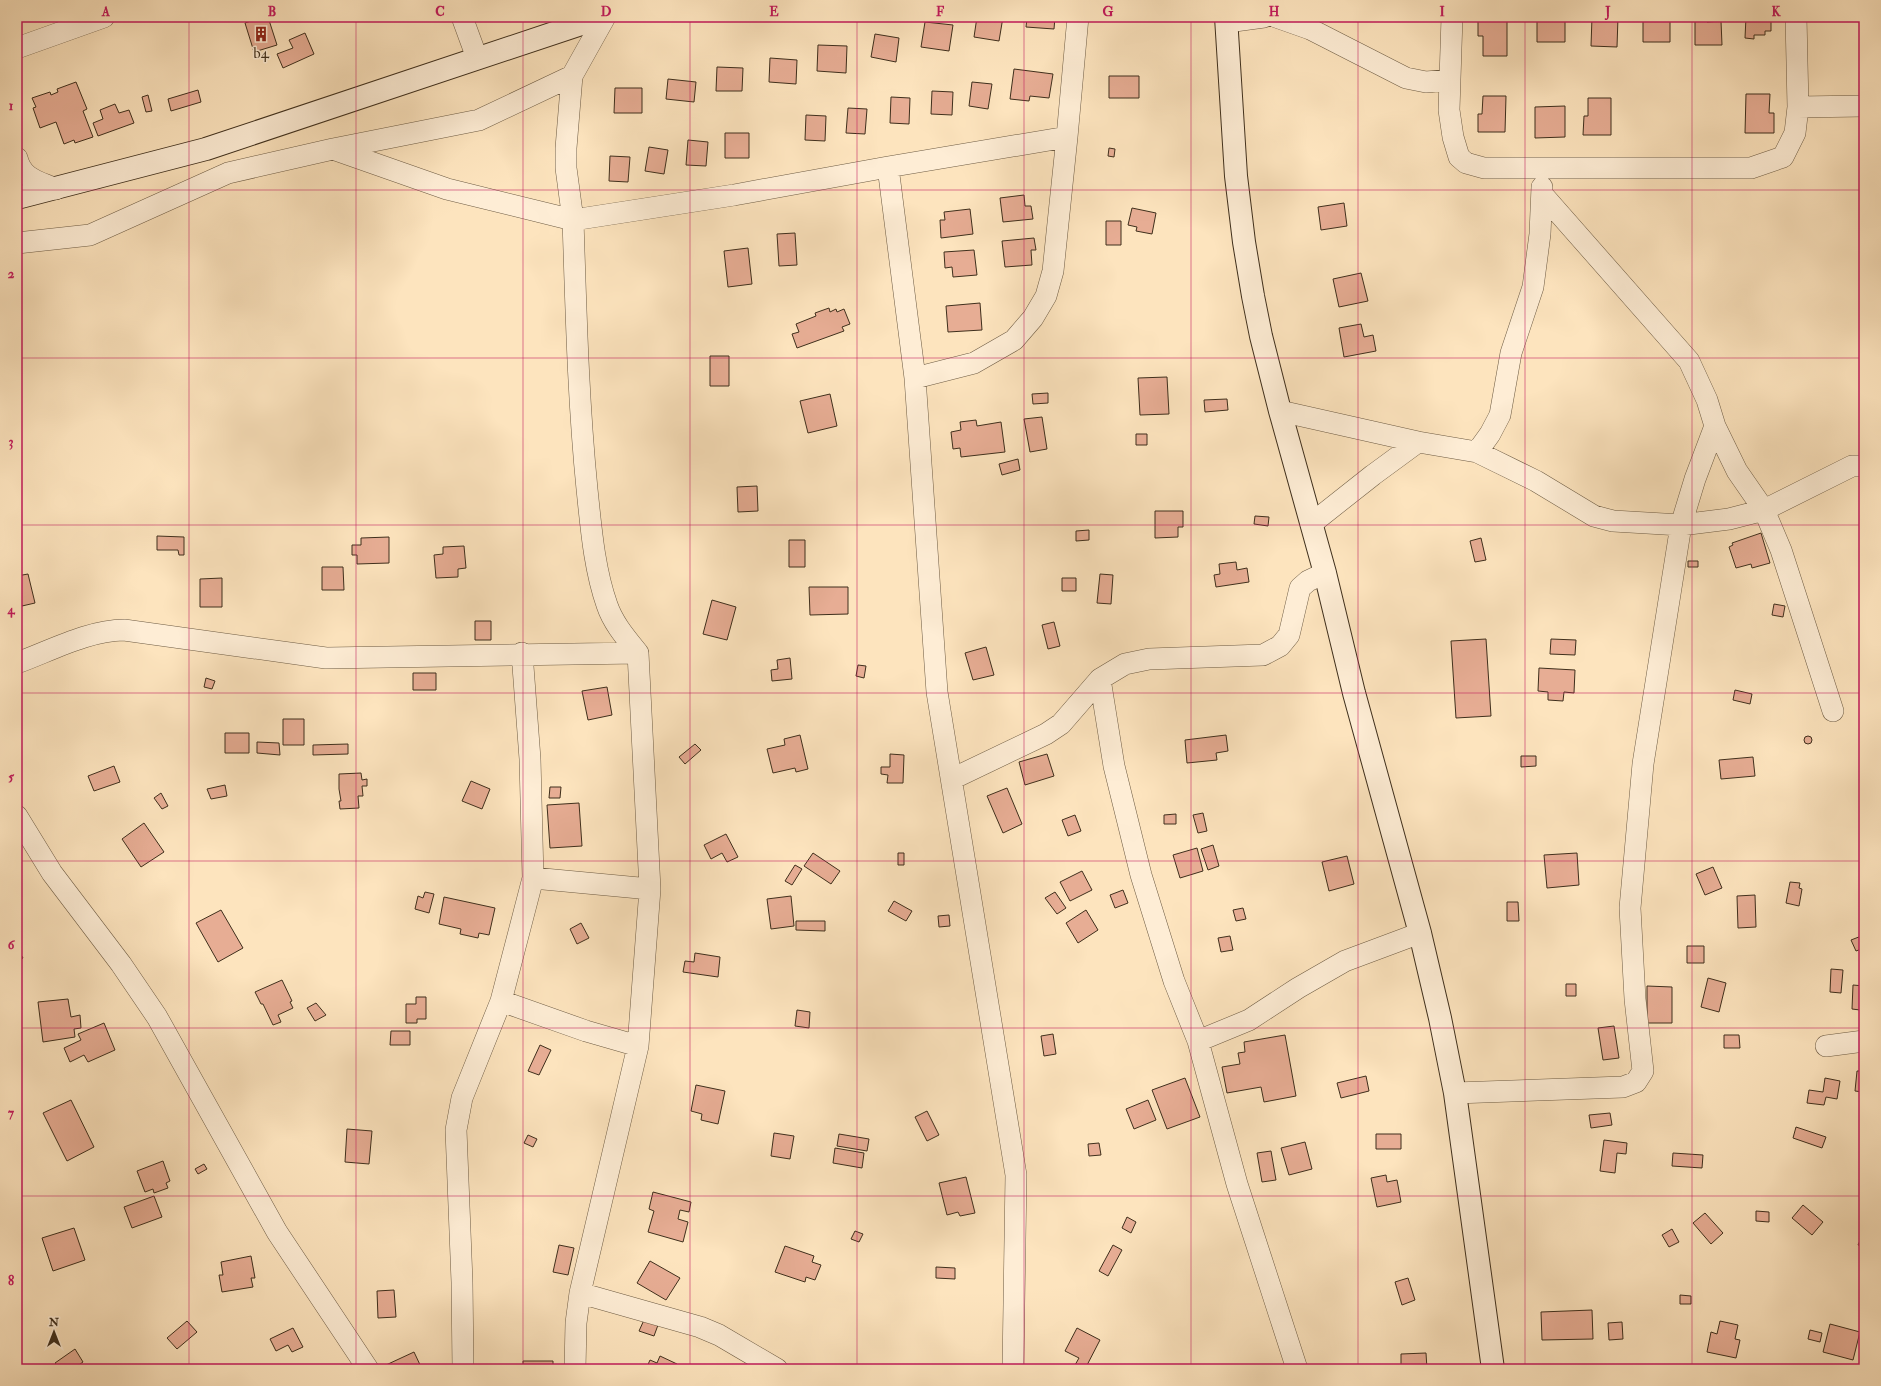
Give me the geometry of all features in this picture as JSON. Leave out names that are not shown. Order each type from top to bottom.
[{"type":"street","points":[[17,48],[104,17]]},
{"type":"street","points":[[462,17],[477,58]]},
{"type":"street","points":[[17,198],[206,149],[602,17]]},
{"type":"street","points":[[576,1369],[576,1323],[580,1293],[638,1046],[650,889],[638,653],[616,625],[607,606],[601,585],[592,531],[578,392],[573,220],[566,168],[566,148],[572,76],[606,17]]},
{"type":"street","points":[[915,378],[974,363],[1014,340],[1033,318],[1046,296],[1053,271],[1078,17]]},
{"type":"street","points":[[1264,17],[1226,20],[1236,176],[1244,242],[1261,336],[1280,411],[1325,573],[1354,694],[1420,933],[1455,1093],[1493,1369]]},
{"type":"street","points":[[1276,17],[1310,29],[1406,78],[1426,82],[1450,80]]},
{"type":"street","points":[[1452,17],[1449,110],[1453,137],[1459,157],[1466,163],[1484,168],[1540,169],[1751,168],[1783,157],[1795,133],[1798,107],[1796,17]]},
{"type":"street","points":[[17,243],[90,235],[228,173],[332,149],[479,120],[572,76]]},
{"type":"street","points":[[1798,107],[1864,106]]},
{"type":"street","points":[[332,149],[446,189],[573,220],[734,195],[1067,137]]},
{"type":"street","points":[[17,158],[19,167],[24,174],[56,189]]},
{"type":"street","points":[[888,167],[915,378],[938,692],[1016,1175],[1012,1369]]},
{"type":"street","points":[[1477,452],[1490,434],[1500,415],[1511,353],[1533,287],[1540,234],[1542,194],[1540,169]]},
{"type":"street","points":[[1542,194],[1689,361],[1707,400],[1715,426],[1737,471],[1764,510],[1781,550],[1833,711]]},
{"type":"street","points":[[1280,411],[1418,442],[1477,452],[1536,481],[1594,516],[1613,521],[1681,525],[1729,519],[1764,510],[1860,463]]},
{"type":"street","points":[[1455,1093],[1624,1087],[1636,1082],[1643,1070],[1635,999],[1630,908],[1643,764],[1681,525],[1695,480],[1715,426]]},
{"type":"street","points":[[1311,524],[1418,442]]},
{"type":"street","points":[[952,779],[1046,734],[1061,724],[1100,679],[1125,664],[1149,659],[1263,655],[1280,646],[1289,635],[1300,588],[1308,581],[1325,573]]},
{"type":"street","points":[[17,663],[109,630],[311,657],[347,658],[638,653]]},
{"type":"street","points":[[463,1369],[462,1282],[456,1130],[462,1098],[501,1001],[533,878],[530,759],[522,654]]},
{"type":"street","points":[[1100,679],[1114,766],[1141,875],[1174,981],[1198,1041],[1237,1184],[1297,1369]]},
{"type":"street","points":[[17,816],[52,873],[121,964],[157,1017],[277,1232],[368,1369]]},
{"type":"street","points":[[533,878],[650,889]]},
{"type":"street","points":[[1198,1041],[1249,1020],[1298,988],[1345,961],[1420,933]]},
{"type":"street","points":[[501,1001],[586,1031],[638,1046]]},
{"type":"street","points":[[1826,1046],[1864,1041]]},
{"type":"street","points":[[580,1293],[700,1328],[719,1335],[777,1369]]},
{"type":"building","name":"b4","points":[[263,17],[268,17],[277,45],[254,52],[245,23]]},
{"type":"building","points":[[977,17],[1003,17],[999,41],[974,37]]},
{"type":"building","points":[[1027,17],[1055,17],[1054,29],[1026,27]]},
{"type":"building","points":[[1537,17],[1565,17],[1565,42],[1537,42]]},
{"type":"building","points":[[1592,17],[1618,17],[1617,47],[1591,46]]},
{"type":"building","points":[[1643,17],[1670,17],[1670,42],[1643,42]]},
{"type":"building","points":[[1695,17],[1707,17],[1707,22],[1721,21],[1722,45],[1695,45]]},
{"type":"building","points":[[1746,17],[1771,17],[1771,31],[1765,31],[1765,35],[1754,35],[1754,39],[1745,38]]},
{"type":"building","points":[[1478,18],[1507,18],[1507,56],[1483,56],[1483,36],[1478,36]]},
{"type":"building","points":[[925,22],[953,25],[949,51],[921,47]]},
{"type":"building","points":[[305,33],[314,54],[283,68],[277,54],[293,48],[289,40]]},
{"type":"building","points":[[875,34],[899,38],[896,62],[871,57]]},
{"type":"building","points":[[818,45],[847,46],[846,73],[817,71]]},
{"type":"building","points":[[770,58],[797,60],[796,84],[769,82]]},
{"type":"building","points":[[717,67],[743,68],[742,91],[716,91]]},
{"type":"building","points":[[1014,69],[1053,74],[1049,98],[1030,96],[1029,101],[1010,99]]},
{"type":"building","points":[[1109,76],[1139,76],[1139,98],[1109,98]]},
{"type":"building","points":[[668,79],[696,82],[694,102],[666,99]]},
{"type":"building","points":[[76,82],[87,109],[83,111],[93,137],[75,143],[74,140],[64,144],[56,122],[40,128],[33,108],[36,107],[32,98],[50,92],[51,95],[58,92],[57,89]]},
{"type":"building","points":[[972,82],[992,84],[988,109],[969,106]]},
{"type":"building","points":[[615,88],[642,88],[642,113],[614,113]]},
{"type":"building","points":[[198,90],[201,102],[171,111],[168,99]]},
{"type":"building","points":[[932,91],[953,92],[952,115],[931,114]]},
{"type":"building","points":[[1746,94],[1770,94],[1769,113],[1774,113],[1774,133],[1745,133]]},
{"type":"building","points":[[148,95],[152,111],[146,112],[142,97]]},
{"type":"building","points":[[1483,96],[1506,96],[1505,132],[1478,132],[1478,114],[1482,114]]},
{"type":"building","points":[[891,97],[910,98],[909,124],[890,123]]},
{"type":"building","points":[[1588,98],[1611,98],[1611,135],[1583,135],[1584,116],[1588,116]]},
{"type":"building","points":[[115,104],[119,113],[129,110],[134,123],[98,136],[93,123],[103,119],[100,110]]},
{"type":"building","points":[[1565,106],[1565,137],[1535,138],[1535,107]]},
{"type":"building","points":[[848,108],[867,109],[865,134],[846,133]]},
{"type":"building","points":[[806,115],[826,116],[825,141],[805,140]]},
{"type":"building","points":[[725,133],[749,133],[749,158],[725,158]]},
{"type":"building","points":[[688,140],[708,142],[706,166],[686,165]]},
{"type":"building","points":[[649,147],[668,150],[664,174],[645,171]]},
{"type":"building","points":[[1109,148],[1115,149],[1114,157],[1108,156]]},
{"type":"building","points":[[610,156],[630,157],[628,182],[609,181]]},
{"type":"building","points":[[1024,195],[1025,206],[1031,206],[1033,219],[1003,222],[1000,198]]},
{"type":"building","points":[[1344,203],[1347,226],[1321,230],[1318,207]]},
{"type":"building","points":[[1132,208],[1156,213],[1152,234],[1136,231],[1137,227],[1128,225]]},
{"type":"building","points":[[970,209],[973,234],[941,238],[940,220],[945,220],[944,212]]},
{"type":"building","points":[[1106,221],[1121,221],[1121,245],[1106,245]]},
{"type":"building","points":[[795,233],[797,265],[779,266],[777,234]]},
{"type":"building","points":[[1034,238],[1036,250],[1031,250],[1032,265],[1005,267],[1002,241]]},
{"type":"building","points":[[748,248],[752,284],[728,287],[724,251]]},
{"type":"building","points":[[974,250],[977,275],[953,277],[952,267],[945,268],[944,252]]},
{"type":"building","points":[[1361,273],[1368,301],[1339,307],[1333,279]]},
{"type":"building","points":[[980,303],[982,330],[948,332],[946,306]]},
{"type":"building","points":[[829,308],[830,312],[836,309],[837,312],[844,309],[850,324],[842,327],[844,331],[797,348],[792,334],[799,332],[796,324],[816,316],[815,313]]},
{"type":"building","points":[[1361,324],[1364,337],[1373,335],[1376,351],[1344,357],[1339,328]]},
{"type":"building","points":[[710,356],[729,356],[729,386],[710,386]]},
{"type":"building","points":[[1167,377],[1169,414],[1140,415],[1138,378]]},
{"type":"building","points":[[1048,393],[1048,403],[1033,404],[1032,394]]},
{"type":"building","points":[[830,394],[837,426],[808,433],[800,401]]},
{"type":"building","points":[[1227,399],[1228,410],[1205,412],[1204,400]]},
{"type":"building","points":[[1042,417],[1047,449],[1030,452],[1024,419]]},
{"type":"building","points":[[976,420],[977,426],[1001,422],[1005,452],[961,457],[960,448],[953,449],[951,432],[961,430],[960,422]]},
{"type":"building","points":[[1136,434],[1147,434],[1147,445],[1136,445]]},
{"type":"building","points":[[1018,459],[1020,470],[1002,475],[999,464]]},
{"type":"building","points":[[757,486],[758,511],[738,512],[737,487]]},
{"type":"building","points":[[1155,511],[1183,511],[1183,527],[1178,527],[1178,537],[1155,538]]},
{"type":"building","points":[[1255,516],[1269,517],[1268,526],[1254,524]]},
{"type":"building","points":[[1089,530],[1089,540],[1076,541],[1076,531]]},
{"type":"building","points":[[1761,533],[1770,563],[1752,568],[1751,564],[1736,568],[1729,547],[1733,545],[1732,543]]},
{"type":"building","points":[[157,536],[184,537],[184,555],[179,555],[178,550],[157,550]]},
{"type":"building","points":[[389,537],[389,563],[357,564],[357,555],[352,555],[352,545],[361,545],[361,538]]},
{"type":"building","points":[[1481,538],[1486,560],[1475,562],[1470,541]]},
{"type":"building","points":[[789,540],[805,540],[805,567],[789,567]]},
{"type":"building","points":[[464,546],[466,568],[458,569],[458,577],[436,578],[434,555],[443,554],[443,547]]},
{"type":"building","points":[[1688,561],[1698,561],[1698,567],[1688,567]]},
{"type":"building","points":[[1236,562],[1237,570],[1247,568],[1249,582],[1216,587],[1214,575],[1220,574],[1219,564]]},
{"type":"building","points":[[322,567],[343,567],[344,590],[322,590]]},
{"type":"building","points":[[28,574],[35,603],[22,606],[17,588],[17,576]]},
{"type":"building","points":[[1100,574],[1113,575],[1111,604],[1097,603]]},
{"type":"building","points":[[222,578],[222,607],[200,607],[200,579]]},
{"type":"building","points":[[1062,578],[1076,578],[1076,591],[1062,591]]},
{"type":"building","points":[[809,587],[848,587],[848,614],[810,615]]},
{"type":"building","points":[[712,600],[736,607],[727,640],[703,634]]},
{"type":"building","points":[[1774,604],[1785,606],[1783,617],[1772,615]]},
{"type":"building","points":[[475,621],[491,621],[491,640],[475,640]]},
{"type":"building","points":[[1054,622],[1060,646],[1048,649],[1042,625]]},
{"type":"building","points":[[1486,639],[1491,716],[1456,718],[1451,641]]},
{"type":"building","points":[[1551,639],[1576,640],[1575,655],[1550,654]]},
{"type":"building","points":[[986,647],[994,675],[973,680],[965,653]]},
{"type":"building","points":[[790,658],[792,679],[772,681],[771,670],[778,669],[777,660]]},
{"type":"building","points":[[858,665],[866,666],[864,678],[856,676]]},
{"type":"building","points":[[1539,668],[1575,670],[1574,693],[1564,692],[1563,701],[1548,700],[1548,692],[1538,691]]},
{"type":"building","points":[[413,673],[436,673],[436,690],[413,690]]},
{"type":"building","points":[[206,678],[215,681],[212,689],[204,687]]},
{"type":"building","points":[[607,687],[612,715],[588,720],[582,691]]},
{"type":"building","points":[[1735,690],[1752,694],[1750,704],[1733,700]]},
{"type":"building","points":[[283,719],[304,719],[304,745],[283,745]]},
{"type":"building","points":[[225,733],[249,733],[249,753],[225,753]]},
{"type":"building","points":[[800,735],[808,769],[796,772],[795,768],[773,773],[767,749],[785,745],[784,739]]},
{"type":"building","points":[[1226,735],[1228,751],[1216,753],[1217,760],[1187,763],[1185,740]]},
{"type":"building","points":[[1806,736],[1810,736],[1812,740],[1810,744],[1806,744],[1804,742],[1804,738]]},
{"type":"building","points":[[257,742],[279,743],[280,755],[257,753]]},
{"type":"building","points":[[348,744],[348,754],[313,755],[313,745]]},
{"type":"building","points":[[695,744],[701,750],[685,764],[679,757]]},
{"type":"building","points":[[890,754],[904,755],[903,783],[887,783],[888,775],[881,774],[881,767],[890,767]]},
{"type":"building","points":[[1047,754],[1054,776],[1025,785],[1019,762]]},
{"type":"building","points":[[1521,756],[1536,756],[1536,766],[1521,767]]},
{"type":"building","points":[[1753,757],[1755,776],[1721,779],[1719,760]]},
{"type":"building","points":[[114,766],[120,782],[94,791],[88,776]]},
{"type":"building","points":[[361,773],[362,780],[367,779],[367,786],[362,786],[363,796],[358,796],[359,808],[340,809],[339,801],[341,801],[339,774]]},
{"type":"building","points":[[471,781],[490,789],[482,809],[462,801]]},
{"type":"building","points":[[225,785],[227,796],[211,799],[207,789]]},
{"type":"building","points":[[550,787],[561,787],[560,798],[549,798]]},
{"type":"building","points":[[1007,788],[1022,824],[1003,833],[987,796]]},
{"type":"building","points":[[161,793],[168,806],[162,809],[154,798]]},
{"type":"building","points":[[579,803],[582,846],[550,848],[547,805]]},
{"type":"building","points":[[1203,813],[1207,831],[1198,833],[1193,815]]},
{"type":"building","points":[[1176,814],[1176,824],[1164,824],[1164,815]]},
{"type":"building","points":[[1075,815],[1081,831],[1068,836],[1062,820]]},
{"type":"building","points":[[144,823],[164,852],[141,867],[122,839]]},
{"type":"building","points":[[726,834],[738,857],[727,862],[722,853],[711,859],[704,845]]},
{"type":"building","points":[[1213,845],[1219,866],[1208,870],[1201,849]]},
{"type":"building","points":[[1197,848],[1203,871],[1180,878],[1173,855]]},
{"type":"building","points":[[813,853],[840,871],[831,884],[804,866]]},
{"type":"building","points":[[898,853],[904,853],[904,865],[898,865]]},
{"type":"building","points":[[1577,853],[1579,885],[1547,888],[1544,855]]},
{"type":"building","points":[[1347,856],[1354,884],[1329,891],[1322,862]]},
{"type":"building","points":[[795,865],[802,869],[792,885],[785,881]]},
{"type":"building","points":[[1713,867],[1722,888],[1705,895],[1696,874]]},
{"type":"building","points":[[1082,871],[1092,890],[1070,901],[1060,882]]},
{"type":"building","points":[[1790,882],[1800,883],[1799,888],[1802,889],[1799,906],[1786,903]]},
{"type":"building","points":[[1123,890],[1128,903],[1115,908],[1110,895]]},
{"type":"building","points":[[425,892],[434,894],[429,913],[415,909],[418,896],[423,898]]},
{"type":"building","points":[[1055,892],[1066,908],[1057,914],[1045,898]]},
{"type":"building","points":[[1755,895],[1756,927],[1738,928],[1737,896]]},
{"type":"building","points":[[791,896],[794,926],[771,929],[767,899]]},
{"type":"building","points":[[444,897],[495,908],[489,935],[479,933],[478,938],[460,934],[461,929],[439,924]]},
{"type":"building","points":[[894,901],[912,911],[906,921],[888,911]]},
{"type":"building","points":[[1507,902],[1518,902],[1519,921],[1507,921]]},
{"type":"building","points":[[1243,908],[1246,919],[1236,921],[1233,910]]},
{"type":"building","points":[[221,910],[243,948],[218,962],[196,923]]},
{"type":"building","points":[[1086,910],[1098,930],[1078,943],[1066,923]]},
{"type":"building","points":[[949,915],[950,926],[939,927],[938,916]]},
{"type":"building","points":[[796,921],[825,921],[825,931],[796,930]]},
{"type":"building","points":[[581,923],[589,938],[577,944],[570,929]]},
{"type":"building","points":[[1864,935],[1864,948],[1856,951],[1851,940]]},
{"type":"building","points":[[1230,936],[1233,950],[1221,952],[1218,938]]},
{"type":"building","points":[[1687,946],[1704,946],[1704,963],[1687,963]]},
{"type":"building","points":[[17,948],[23,958],[17,962]]},
{"type":"building","points":[[695,953],[720,957],[718,977],[683,972],[685,961],[694,962]]},
{"type":"building","points":[[1831,969],[1843,970],[1841,993],[1830,992]]},
{"type":"building","points":[[1708,978],[1726,983],[1719,1012],[1701,1007]]},
{"type":"building","points":[[282,980],[292,1001],[290,1002],[293,1008],[278,1015],[281,1022],[273,1025],[263,1004],[261,1004],[255,992]]},
{"type":"building","points":[[1566,984],[1576,984],[1576,996],[1566,996]]},
{"type":"building","points":[[1853,985],[1864,986],[1864,1016],[1860,1016],[1860,1010],[1852,1009]]},
{"type":"building","points":[[1647,986],[1672,987],[1672,1023],[1647,1023]]},
{"type":"building","points":[[416,997],[426,997],[426,1019],[417,1019],[417,1023],[406,1023],[406,1004],[416,1004]]},
{"type":"building","points":[[68,999],[71,1017],[80,1015],[81,1028],[74,1029],[75,1037],[43,1042],[38,1002]]},
{"type":"building","points":[[316,1003],[326,1015],[315,1021],[307,1008]]},
{"type":"building","points":[[797,1010],[810,1012],[809,1028],[795,1026]]},
{"type":"building","points":[[104,1023],[115,1050],[88,1062],[84,1055],[70,1062],[64,1048],[81,1040],[78,1034]]},
{"type":"building","points":[[1614,1026],[1619,1058],[1603,1060],[1598,1028]]},
{"type":"building","points":[[391,1031],[410,1031],[410,1045],[390,1045]]},
{"type":"building","points":[[1053,1034],[1056,1054],[1044,1056],[1041,1036]]},
{"type":"building","points":[[1285,1035],[1296,1096],[1264,1102],[1261,1087],[1227,1093],[1222,1067],[1240,1064],[1238,1053],[1245,1052],[1244,1042]]},
{"type":"building","points":[[1724,1035],[1739,1035],[1740,1048],[1724,1048]]},
{"type":"building","points":[[540,1045],[551,1050],[539,1075],[528,1071]]},
{"type":"building","points":[[1857,1071],[1864,1071],[1864,1096],[1863,1092],[1855,1091]]},
{"type":"building","points":[[1366,1076],[1369,1091],[1341,1098],[1337,1083]]},
{"type":"building","points":[[1185,1078],[1200,1117],[1167,1129],[1152,1090]]},
{"type":"building","points":[[1825,1078],[1840,1081],[1837,1099],[1826,1097],[1824,1105],[1807,1103],[1809,1090],[1823,1092]]},
{"type":"building","points":[[696,1085],[725,1091],[718,1124],[701,1120],[702,1114],[691,1111]]},
{"type":"building","points":[[71,1100],[94,1147],[67,1161],[43,1113]]},
{"type":"building","points":[[1148,1100],[1156,1120],[1134,1129],[1126,1109]]},
{"type":"building","points":[[927,1111],[939,1135],[927,1141],[915,1117]]},
{"type":"building","points":[[1610,1113],[1612,1125],[1591,1128],[1589,1115]]},
{"type":"building","points":[[1796,1127],[1826,1137],[1822,1148],[1793,1138]]},
{"type":"building","points":[[347,1129],[372,1131],[369,1164],[345,1162]]},
{"type":"building","points":[[774,1133],[794,1136],[790,1159],[771,1156]]},
{"type":"building","points":[[839,1134],[869,1139],[867,1151],[837,1146]]},
{"type":"building","points":[[1376,1134],[1401,1134],[1401,1149],[1376,1149]]},
{"type":"building","points":[[528,1135],[537,1139],[533,1147],[524,1143]]},
{"type":"building","points":[[1604,1140],[1627,1143],[1626,1154],[1617,1153],[1615,1173],[1600,1171]]},
{"type":"building","points":[[1305,1142],[1312,1169],[1289,1175],[1281,1148]]},
{"type":"building","points":[[1099,1143],[1101,1155],[1089,1156],[1088,1144]]},
{"type":"building","points":[[835,1148],[864,1153],[862,1168],[833,1163]]},
{"type":"building","points":[[1271,1151],[1276,1180],[1262,1182],[1257,1153]]},
{"type":"building","points":[[1673,1153],[1703,1155],[1702,1168],[1672,1166]]},
{"type":"building","points":[[163,1161],[170,1181],[166,1183],[168,1188],[154,1193],[153,1189],[145,1192],[137,1171]]},
{"type":"building","points":[[204,1164],[207,1169],[198,1174],[195,1169]]},
{"type":"building","points":[[1386,1175],[1387,1182],[1397,1180],[1401,1202],[1377,1207],[1371,1178]]},
{"type":"building","points":[[966,1177],[975,1213],[960,1216],[958,1212],[947,1215],[939,1183]]},
{"type":"building","points":[[653,1192],[691,1202],[689,1212],[680,1210],[678,1219],[688,1222],[683,1242],[648,1232],[654,1211],[649,1209]]},
{"type":"building","points":[[154,1196],[162,1217],[132,1228],[124,1207]]},
{"type":"building","points":[[1803,1205],[1823,1222],[1812,1235],[1792,1218]]},
{"type":"building","points":[[1756,1211],[1769,1212],[1769,1222],[1756,1221]]},
{"type":"building","points":[[1705,1213],[1723,1233],[1711,1244],[1693,1223]]},
{"type":"building","points":[[1127,1217],[1136,1222],[1131,1233],[1122,1228]]},
{"type":"building","points":[[74,1228],[85,1260],[53,1271],[42,1238]]},
{"type":"building","points":[[1672,1229],[1679,1242],[1669,1247],[1662,1235]]},
{"type":"building","points":[[855,1231],[863,1234],[859,1242],[851,1239]]},
{"type":"building","points":[[1864,1232],[1864,1247],[1858,1245]]},
{"type":"building","points":[[559,1245],[574,1248],[568,1275],[553,1272]]},
{"type":"building","points":[[1113,1245],[1122,1250],[1108,1276],[1099,1271]]},
{"type":"building","points":[[785,1246],[814,1256],[812,1262],[821,1265],[815,1280],[806,1277],[805,1282],[775,1272]]},
{"type":"building","points":[[251,1256],[255,1278],[251,1278],[253,1287],[222,1292],[219,1275],[223,1275],[221,1262]]},
{"type":"building","points":[[650,1261],[680,1278],[666,1300],[637,1283]]},
{"type":"building","points":[[936,1267],[955,1268],[955,1279],[936,1278]]},
{"type":"building","points":[[1408,1278],[1415,1300],[1402,1305],[1395,1282]]},
{"type":"building","points":[[394,1290],[396,1317],[378,1318],[377,1291]]},
{"type":"building","points":[[1680,1295],[1691,1296],[1691,1304],[1680,1304]]},
{"type":"building","points":[[1592,1310],[1593,1339],[1542,1340],[1541,1312]]},
{"type":"building","points":[[644,1320],[658,1325],[654,1336],[639,1331]]},
{"type":"building","points":[[187,1321],[197,1332],[177,1349],[167,1338]]},
{"type":"building","points":[[1720,1321],[1738,1325],[1735,1339],[1740,1340],[1736,1358],[1707,1352],[1711,1332],[1717,1334]]},
{"type":"building","points":[[1622,1322],[1623,1339],[1609,1340],[1608,1323]]},
{"type":"building","points":[[1830,1324],[1860,1332],[1853,1360],[1823,1352]]},
{"type":"building","points":[[293,1328],[303,1347],[292,1352],[288,1345],[276,1351],[270,1339]]},
{"type":"building","points":[[1077,1328],[1100,1340],[1085,1369],[1075,1365],[1079,1358],[1065,1351]]},
{"type":"building","points":[[1810,1330],[1822,1333],[1820,1342],[1808,1339]]},
{"type":"building","points":[[75,1349],[83,1362],[73,1369],[60,1369],[55,1363]]},
{"type":"building","points":[[414,1352],[422,1369],[388,1369],[386,1365]]},
{"type":"building","points":[[1426,1353],[1427,1369],[1401,1369],[1401,1354]]},
{"type":"building","points":[[660,1356],[677,1364],[675,1369],[646,1369],[650,1360],[657,1363]]},
{"type":"building","points":[[523,1361],[553,1361],[553,1369],[523,1369]]},
{"type":"place","name":"b4","points":[[261,34]]}]
